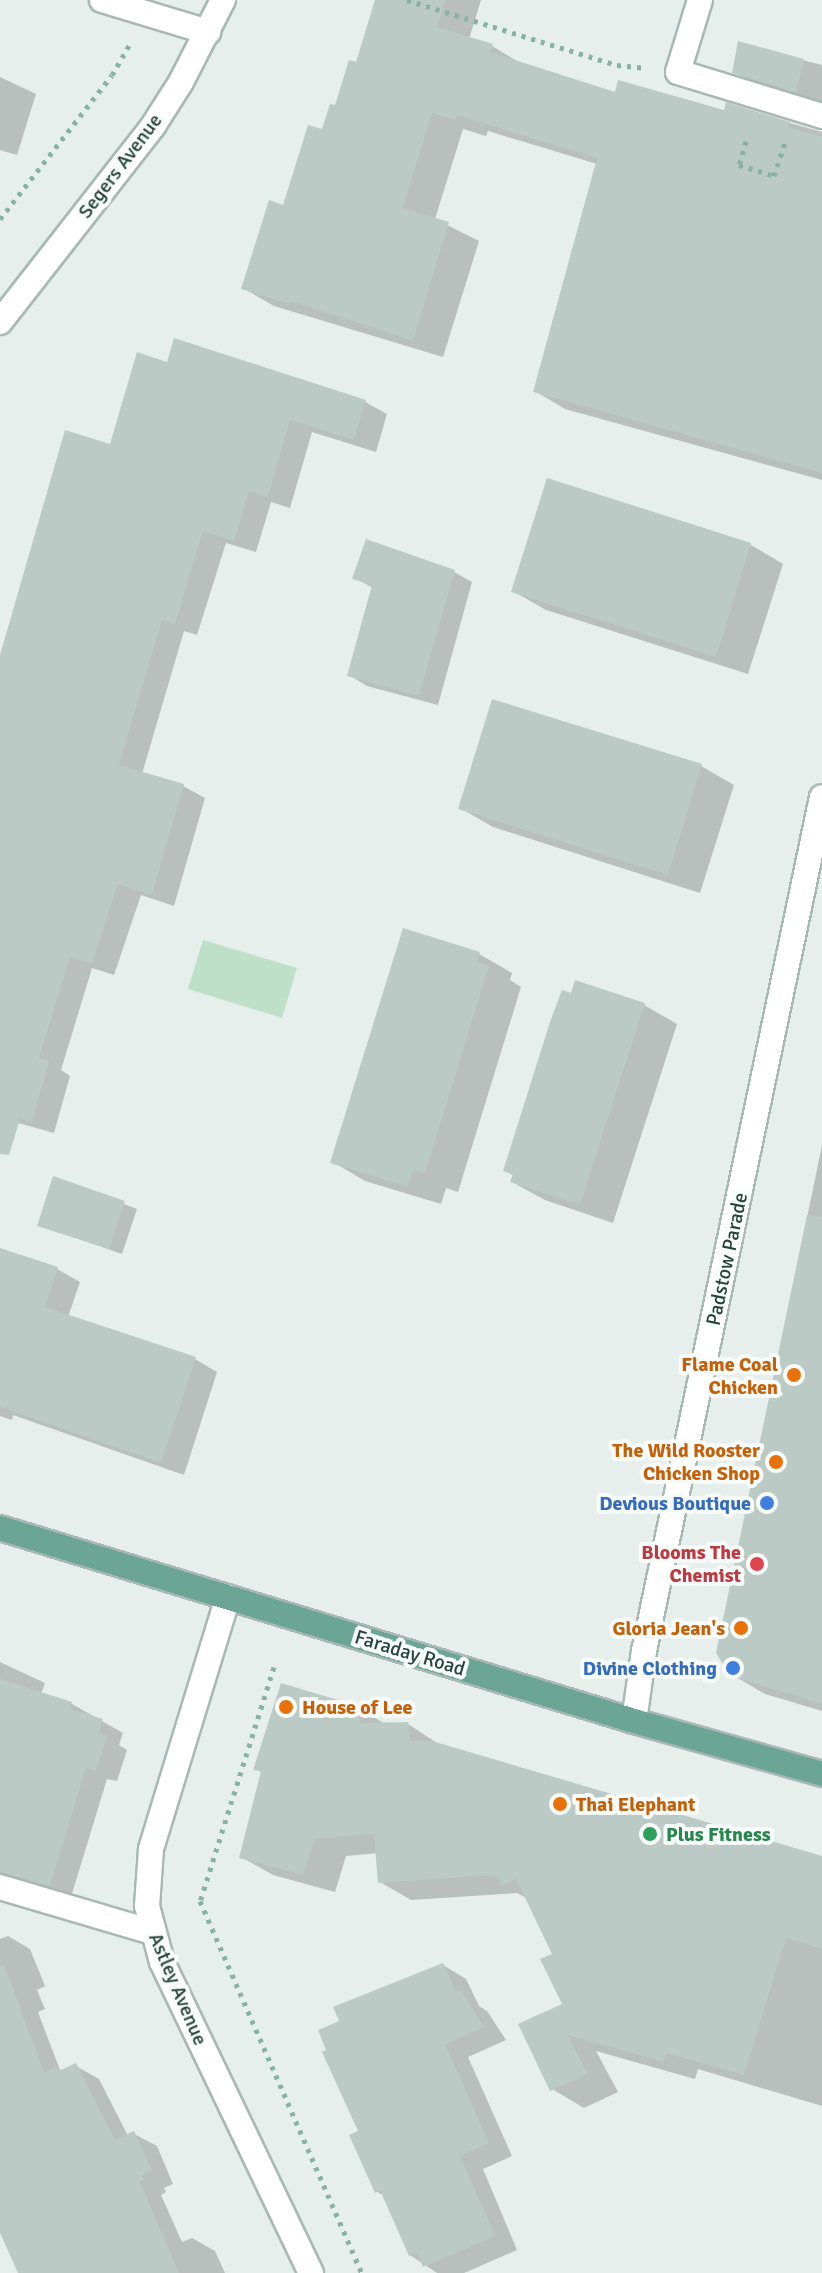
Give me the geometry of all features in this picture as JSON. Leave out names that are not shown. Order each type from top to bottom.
[{"type":"main road","name":"Faraday Road","points":[[0,1528],[634,1721],[822,1774]]},
{"type":"street","points":[[102,0],[208,32]]},
{"type":"street","name":"Segers Avenue","points":[[0,322],[153,126],[208,32],[223,0]]},
{"type":"street","points":[[700,0],[678,72],[822,116]]},
{"type":"street","name":"Padstow Parade","points":[[634,1721],[644,1651],[822,797]]},
{"type":"street","name":"Astley Avenue","points":[[228,1597],[151,1849],[147,1906],[152,1932],[175,1989],[311,2273]]},
{"type":"street","points":[[0,1887],[152,1932]]},
{"type":"path","points":[[407,0],[617,65],[678,72]]},
{"type":"path","points":[[0,219],[112,75],[148,14]]},
{"type":"path","points":[[746,141],[739,165],[774,176],[796,108]]},
{"type":"path","points":[[274,1667],[200,1901],[362,2273]]},
{"type":"green space","points":[[203,940],[297,968],[282,1018],[188,989]]},
{"type":"building","points":[[375,0],[445,0],[437,27],[493,44],[490,52],[615,92],[618,80],[724,110],[726,102],[790,122],[788,127],[822,137],[822,473],[533,392],[597,158],[457,115],[456,120],[432,113],[403,208],[449,222],[413,341],[291,301],[290,304],[241,289],[269,200],[283,205],[308,125],[322,129],[330,104],[335,105],[349,60],[356,62]]},
{"type":"building","points":[[738,41],[804,59],[796,93],[732,73]]},
{"type":"building","points":[[174,338],[366,400],[354,440],[290,420],[268,497],[249,491],[234,541],[203,531],[175,624],[162,620],[119,765],[184,784],[152,895],[118,884],[92,964],[70,957],[39,1058],[49,1061],[32,1122],[20,1119],[9,1155],[0,1154],[0,655],[65,430],[110,444],[137,352],[167,362]]},
{"type":"building","points":[[547,478],[751,543],[716,657],[511,592]]},
{"type":"building","points":[[366,539],[455,570],[419,696],[347,676],[372,585],[352,579]]},
{"type":"building","points":[[492,699],[702,764],[668,875],[458,809]]},
{"type":"building","points":[[403,928],[480,952],[477,962],[489,966],[425,1174],[413,1170],[408,1187],[330,1163]]},
{"type":"building","points":[[575,980],[645,1003],[580,1205],[510,1182],[513,1174],[503,1171],[562,990],[571,993]]},
{"type":"building","points":[[53,1176],[125,1201],[109,1249],[37,1226]]},
{"type":"building","points":[[807,1215],[822,1217],[822,1704],[730,1676],[716,1653]]},
{"type":"building","points":[[0,1248],[58,1267],[45,1307],[196,1357],[161,1463],[0,1407]]},
{"type":"building","points":[[0,1679],[72,1702],[70,1709],[103,1719],[99,1733],[107,1736],[96,1771],[86,1768],[50,1886],[0,1872]]},
{"type":"building","points":[[281,1683],[358,1706],[360,1723],[408,1722],[410,1741],[432,1741],[822,1856],[822,1949],[786,1938],[744,2075],[666,2053],[664,2062],[567,2035],[588,2074],[550,2091],[518,2024],[562,2004],[540,1959],[552,1954],[516,1879],[501,1886],[496,1875],[378,1883],[374,1834],[315,1839],[303,1875],[239,1858],[261,1771],[253,1770]]},
{"type":"building","points":[[443,1963],[456,1992],[461,1990],[484,2027],[445,2044],[489,2143],[460,2156],[495,2236],[423,2267],[417,2253],[409,2256],[380,2190],[375,2193],[349,2135],[358,2131],[322,2052],[326,2050],[318,2030],[339,2021],[333,2007]]},
{"type":"building","points":[[4,1965],[44,2072],[57,2066],[59,2071],[76,2063],[115,2140],[134,2131],[152,2171],[142,2175],[144,2180],[140,2182],[179,2273],[18,2273],[0,2233],[0,1966]]},
{"type":"place","name":"Flame Coal Chicken","points":[[794,1375]]},
{"type":"place","name":"The Wild Rooster Chicken Shop","points":[[776,1462]]},
{"type":"place","name":"Devious Boutique","points":[[767,1503]]},
{"type":"place","name":"Blooms The Chemist","points":[[757,1564]]},
{"type":"place","name":"Gloria Jean's","points":[[741,1628]]},
{"type":"place","name":"Divine Clothing","points":[[733,1668]]},
{"type":"place","name":"House of Lee","points":[[286,1707]]},
{"type":"place","name":"Thai Elephant","points":[[560,1804]]},
{"type":"place","name":"Plus Fitness","points":[[650,1834]]}]
